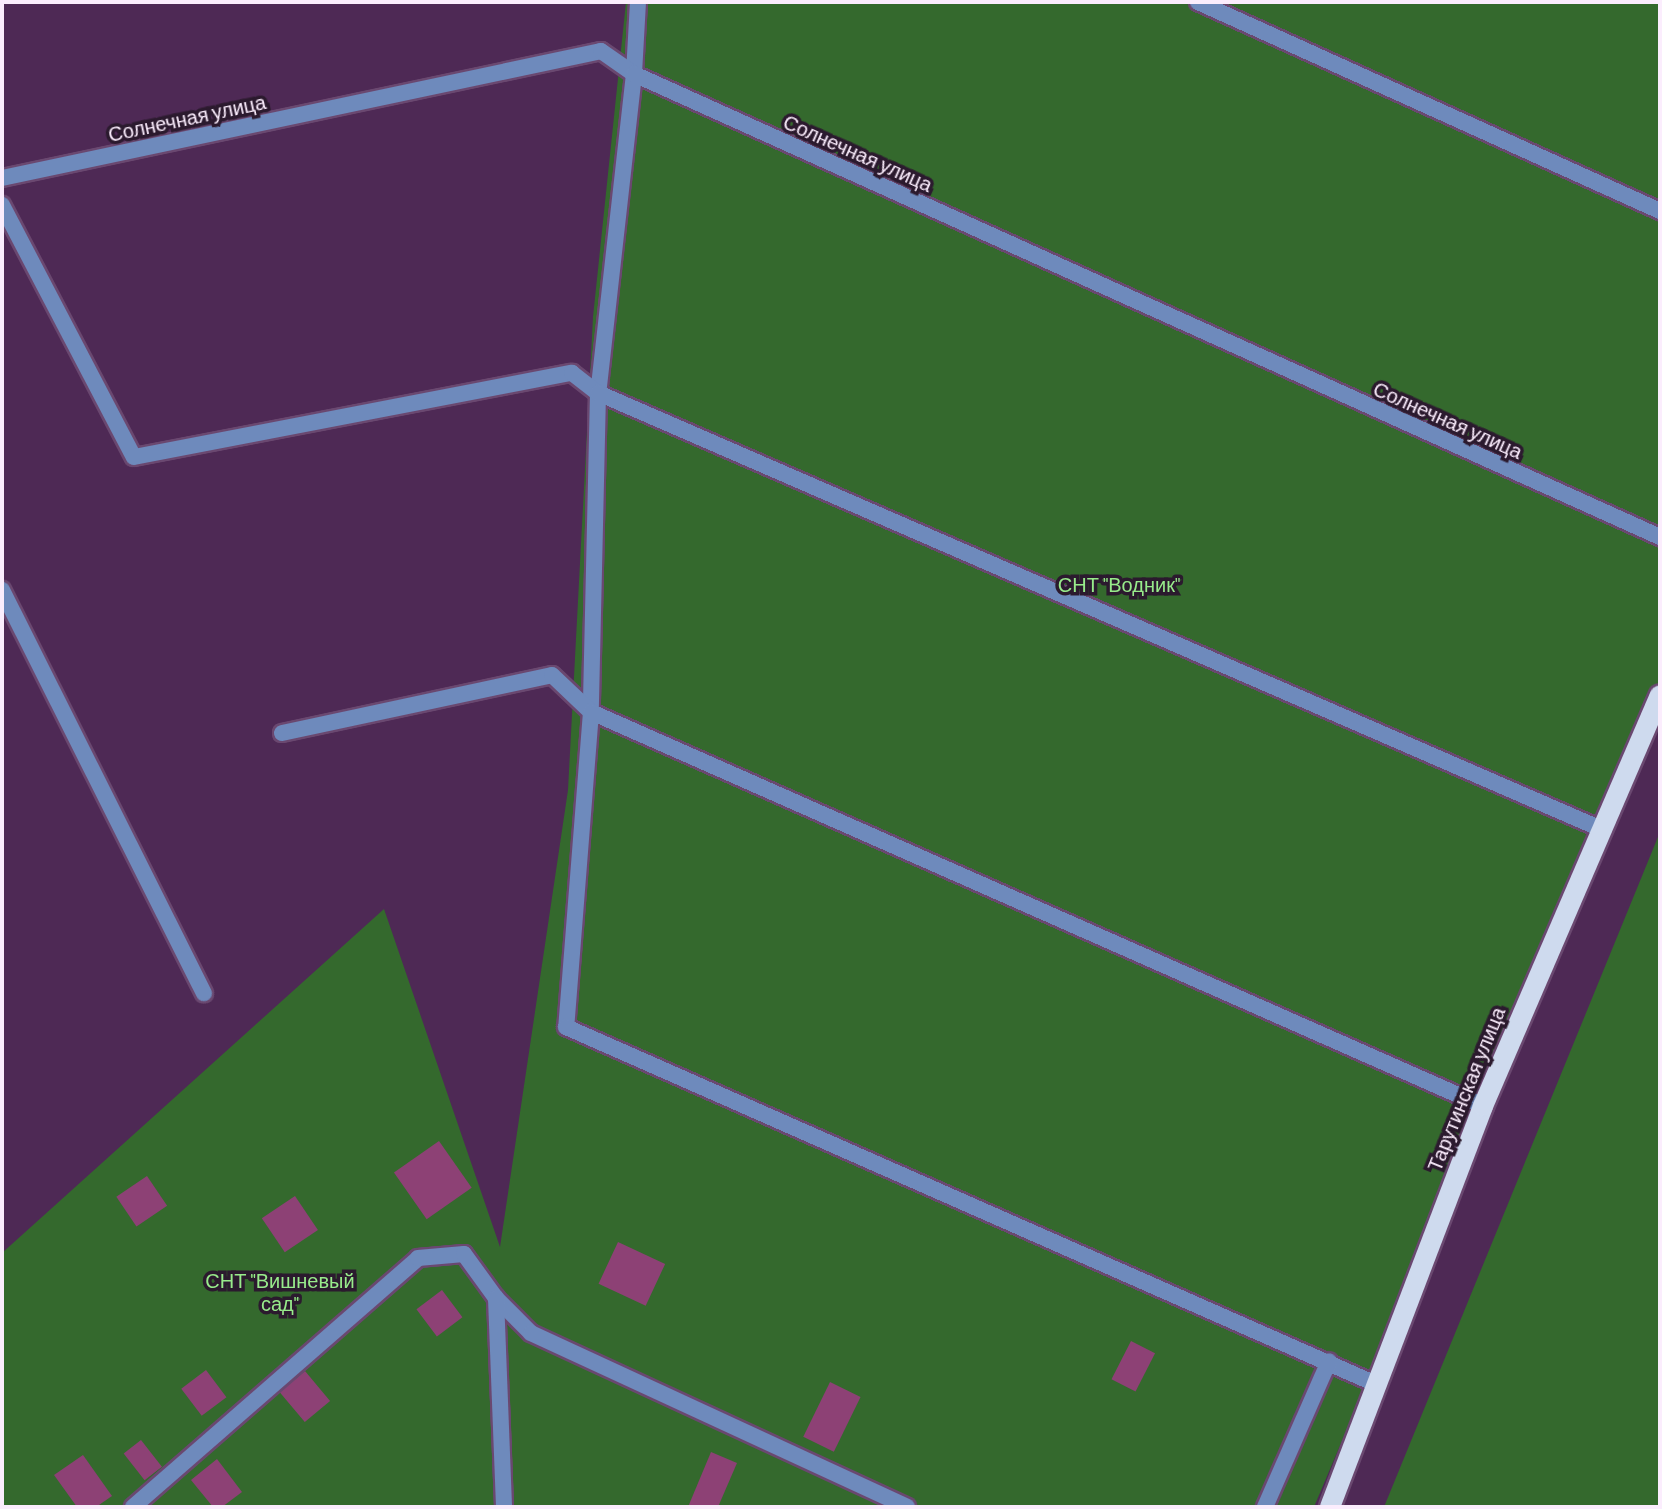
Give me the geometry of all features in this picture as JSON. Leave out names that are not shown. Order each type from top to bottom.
[{"type":"main road","name":"Тарутинская улица","points":[[1330,1507],[1483,1106],[1660,695]]},
{"type":"lane","points":[[638,2],[634,74],[598,393],[591,712],[566,1027],[1378,1385]]},
{"type":"lane","points":[[1198,2],[1660,211]]},
{"type":"lane","name":"Солнечная улица","points":[[2,178],[601,51],[634,74],[1660,537]]},
{"type":"lane","points":[[2,205],[134,457],[572,373],[598,393],[1601,829]]},
{"type":"lane","points":[[2,590],[204,993]]},
{"type":"lane","points":[[282,733],[552,675],[591,712],[1483,1106]]},
{"type":"lane","points":[[133,1507],[418,1258],[464,1254],[496,1298],[531,1333],[907,1507]]},
{"type":"lane","points":[[496,1298],[504,1507]]},
{"type":"lane","points":[[1265,1507],[1329,1361]]},
{"type":"green space","name":"СНТ \"Водник\"","points":[[626,2],[1660,2],[1660,714],[1601,829],[1314,1507],[2,1507],[2,1253],[384,909],[500,1247],[568,790],[593,317]]},
{"type":"green space","points":[[1660,832],[1660,1507],[1384,1507]]},
{"type":"building","points":[[439,1141],[472,1188],[427,1219],[394,1173]]},
{"type":"building","points":[[147,1176],[167,1206],[136,1227],[116,1197]]},
{"type":"building","points":[[295,1196],[318,1230],[285,1252],[262,1218]]},
{"type":"building","points":[[618,1242],[665,1264],[646,1306],[599,1284]]},
{"type":"building","points":[[442,1290],[462,1317],[437,1336],[416,1309]]},
{"type":"building","points":[[1131,1341],[1155,1353],[1136,1392],[1111,1379]]},
{"type":"building","points":[[206,1370],[226,1397],[202,1416],[181,1389]]},
{"type":"building","points":[[305,1371],[330,1401],[305,1422],[280,1392]]},
{"type":"building","points":[[830,1382],[861,1397],[834,1452],[803,1437]]},
{"type":"building","points":[[141,1440],[162,1467],[145,1480],[124,1454]]},
{"type":"building","points":[[711,1452],[737,1463],[718,1507],[688,1507]]},
{"type":"building","points":[[83,1455],[112,1496],[96,1507],[77,1507],[54,1475]]},
{"type":"building","points":[[217,1459],[242,1492],[222,1507],[213,1507],[191,1480]]},
{"type":"park label","name":"СНТ \"Вишневый сад\"","points":[[280,1292]]}]
